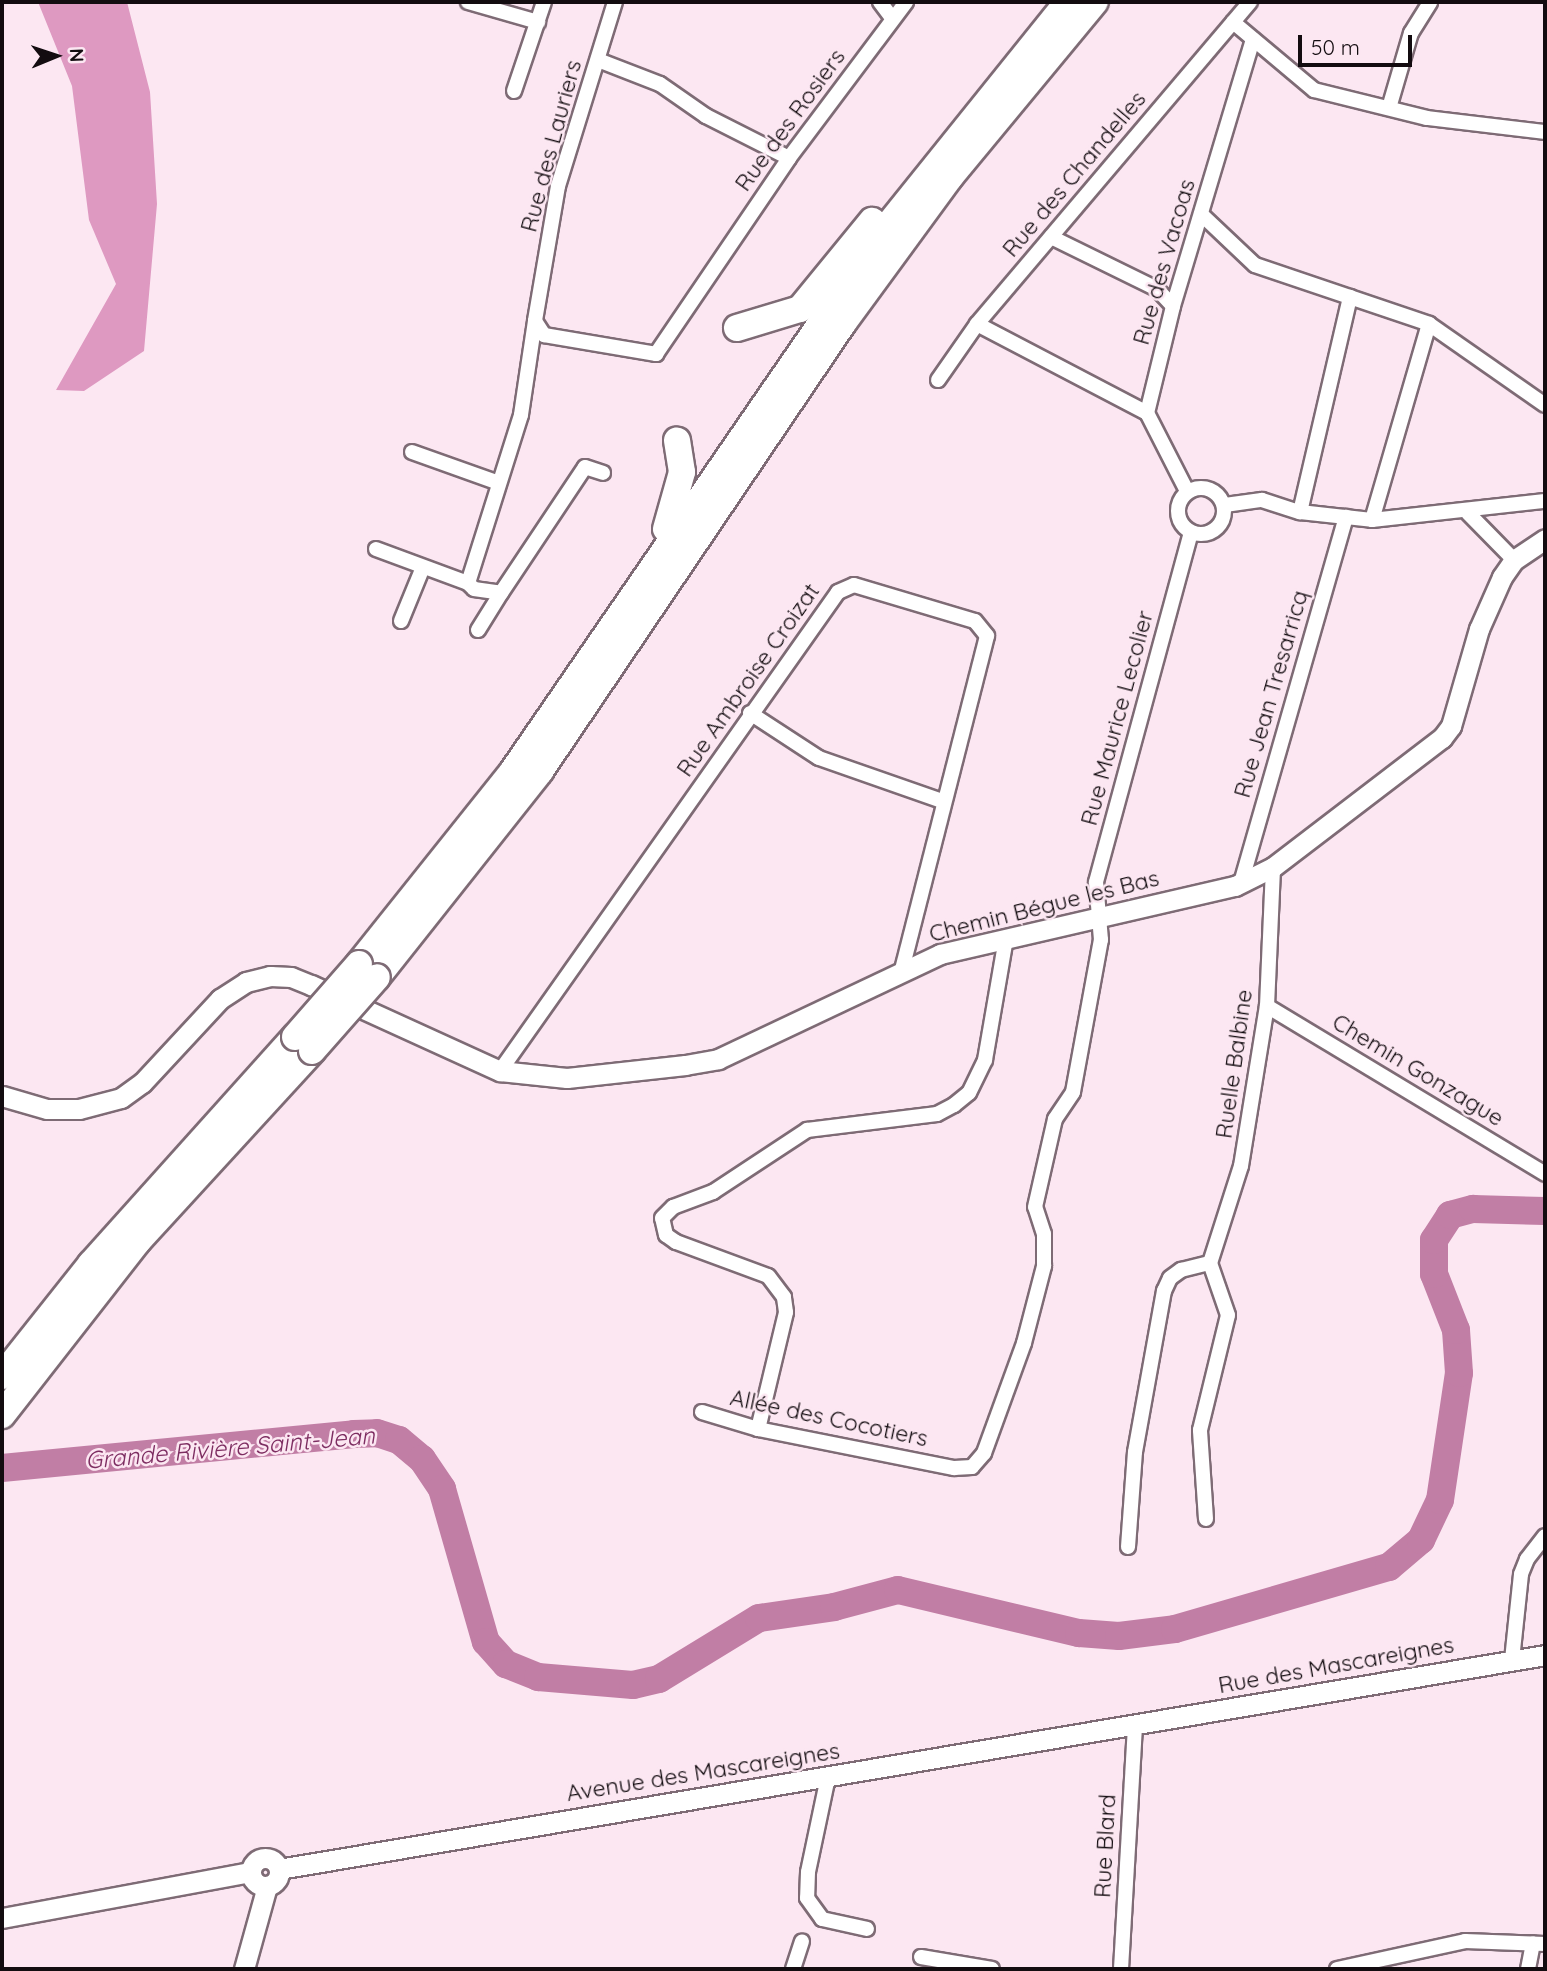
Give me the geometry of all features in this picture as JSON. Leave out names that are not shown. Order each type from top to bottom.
[{"type":"highway","points":[[368,970],[513,771],[813,330],[970,121],[1068,2]]},
{"type":"highway","points":[[5,1412],[138,1241],[540,771],[843,323],[950,177],[1095,2]]},
{"type":"highway","points":[[737,328],[800,309],[934,146],[970,121]]},
{"type":"highway","points":[[651,568],[678,499],[682,452],[677,440]]},
{"type":"highway","points":[[2,1376],[91,1264],[304,1044]]},
{"type":"street","points":[[468,2],[537,22]]},
{"type":"street","points":[[514,92],[544,2]]},
{"type":"street","name":"Rue des Lauriers","points":[[468,583],[521,415],[558,186],[615,2]]},
{"type":"street","points":[[880,2],[892,18]]},
{"type":"street","name":"Rue des Rosiers","points":[[535,321],[544,335],[656,354],[789,158],[906,2]]},
{"type":"street","name":"Rue des Chandelles","points":[[939,380],[977,324],[1250,2]]},
{"type":"street","points":[[1389,108],[1411,33],[1430,2]]},
{"type":"street","points":[[1233,22],[1314,90],[1389,108],[1545,132]]},
{"type":"street","name":"Rue des Vacoas","points":[[1147,413],[1173,306],[1253,40]]},
{"type":"street","points":[[598,60],[653,80],[706,116],[789,158]]},
{"type":"street","points":[[1201,214],[1255,265],[1429,324],[1545,404]]},
{"type":"street","points":[[1051,237],[1157,289],[1173,306]]},
{"type":"street","points":[[1300,512],[1350,297]]},
{"type":"street","points":[[977,324],[1147,413],[1186,491]]},
{"type":"street","points":[[1373,520],[1429,324]]},
{"type":"street","points":[[412,452],[499,483]]},
{"type":"street","points":[[478,630],[585,467],[603,473]]},
{"type":"street","points":[[1211,489],[1225,505],[1217,528],[1209,533],[1192,533],[1178,518],[1180,499],[1186,491],[1211,489]]},
{"type":"street","points":[[1225,505],[1262,500],[1300,512],[1373,520],[1468,513],[1545,501]]},
{"type":"street","points":[[1468,513],[1514,560]]},
{"type":"street","name":"Rue Jean Tresarricq","points":[[1241,883],[1346,517]]},
{"type":"street","name":"Rue Maurice Lecolier","points":[[946,1467],[972,1467],[984,1453],[1024,1343],[1046,1249],[1035,1207],[1055,1119],[1073,1092],[1101,940],[1096,882],[1192,533]]},
{"type":"street","name":"Chemin Bégue les Bas","points":[[2,1096],[47,1110],[79,1109],[121,1098],[142,1083],[220,999],[246,982],[291,976],[500,1071],[567,1078],[718,1059],[902,969],[940,954],[1241,883],[1273,867],[1442,738],[1458,708],[1488,608],[1514,560],[1545,538]]},
{"type":"street","points":[[376,550],[468,583],[474,589],[500,593]]},
{"type":"street","points":[[401,621],[423,567]]},
{"type":"street","name":"Rue Ambroise Croizat","points":[[500,1071],[750,713],[845,587],[975,621],[982,627],[987,644],[942,801],[902,969]]},
{"type":"street","points":[[750,713],[819,758],[942,801]]},
{"type":"street","name":"Ruelle Balbine","points":[[1210,1263],[1241,1166],[1268,1006],[1273,867]]},
{"type":"street","points":[[758,1429],[786,1312],[784,1297],[768,1276],[676,1242],[666,1235],[662,1218],[673,1207],[713,1192],[807,1130],[937,1114],[969,1093],[985,1060],[1006,938]]},
{"type":"street","name":"Chemin Gonzague","points":[[1268,1006],[1545,1174]]},
{"type":"street","points":[[1128,1547],[1135,1452],[1164,1291],[1181,1270],[1210,1263],[1228,1315],[1199,1430],[1206,1519]]},
{"type":"street","name":"Allée des Cocotiers","points":[[702,1412],[758,1429],[946,1467]]},
{"type":"street","points":[[1512,1660],[1521,1574],[1527,1559],[1545,1536]]},
{"type":"street","name":"Rue des Mascareignes","points":[[1135,1725],[1545,1655]]},
{"type":"street","name":"Avenue des Mascareignes","points":[[279,1869],[1135,1725]]},
{"type":"street","name":"Rue Blard","points":[[1121,1969],[1135,1725]]},
{"type":"street","points":[[828,1777],[808,1872],[807,1898],[822,1919],[867,1929]]},
{"type":"street","points":[[244,1969],[267,1886],[278,1878],[279,1869],[266,1857],[257,1860],[251,1872]]},
{"type":"street","points":[[251,1872],[255,1881],[267,1886]]},
{"type":"street","points":[[2,1918],[251,1872]]},
{"type":"street","points":[[793,1969],[802,1941]]},
{"type":"street","points":[[1337,1969],[1465,1941],[1539,1944],[1528,1969]]},
{"type":"street","points":[[921,1957],[992,1969]]},
{"type":"shaded area","points":[[38,2],[127,2],[150,92],[157,204],[144,351],[84,391],[56,390],[116,284],[89,220],[72,86]]},
{"type":"waterway","name":"Grande Rivière Saint-Jean","points":[[2,1468],[354,1434],[377,1433],[399,1440],[422,1459],[442,1489],[486,1642],[506,1664],[538,1677],[633,1685],[659,1679],[759,1618],[834,1607],[898,1590],[1079,1633],[1119,1636],[1175,1629],[1389,1567],[1421,1540],[1440,1500],[1459,1373],[1456,1330],[1434,1274],[1434,1240],[1450,1215],[1473,1209],[1545,1211]]}]
